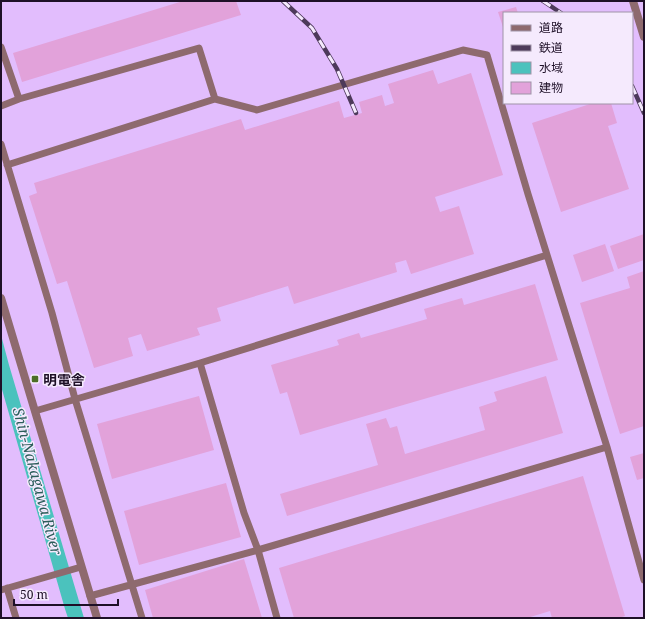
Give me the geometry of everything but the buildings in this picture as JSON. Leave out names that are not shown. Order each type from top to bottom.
[{"type":"street","points":[[633,1],[644,37]]},
{"type":"street","points":[[1,298],[97,618]]},
{"type":"lane","points":[[1,47],[19,99]]},
{"type":"lane","points":[[1,106],[19,99],[199,48],[215,100]]},
{"type":"lane","points":[[7,165],[215,100],[258,110],[464,50],[488,55],[547,255],[607,447],[644,580]]},
{"type":"lane","points":[[1,144],[52,313],[75,399],[142,618]]},
{"type":"lane","points":[[35,411],[200,363],[547,255]]},
{"type":"lane","points":[[200,363],[244,513],[258,550],[277,618]]},
{"type":"lane","points":[[90,596],[258,550],[607,447]]},
{"type":"lane","points":[[16,618],[4,589],[81,567]]},
{"type":"water","name":"Shin-Nakagawa River","points":[[1,335],[84,618],[68,618],[65,609],[1,386]]},
{"type":"railway","points":[[283,1],[312,28],[337,69],[356,113]]},
{"type":"railway","points":[[543,1],[560,12]]},
{"type":"railway","points":[[633,88],[644,113]]},
{"type":"place","name":"明電舎","points":[[35,379]]}]
